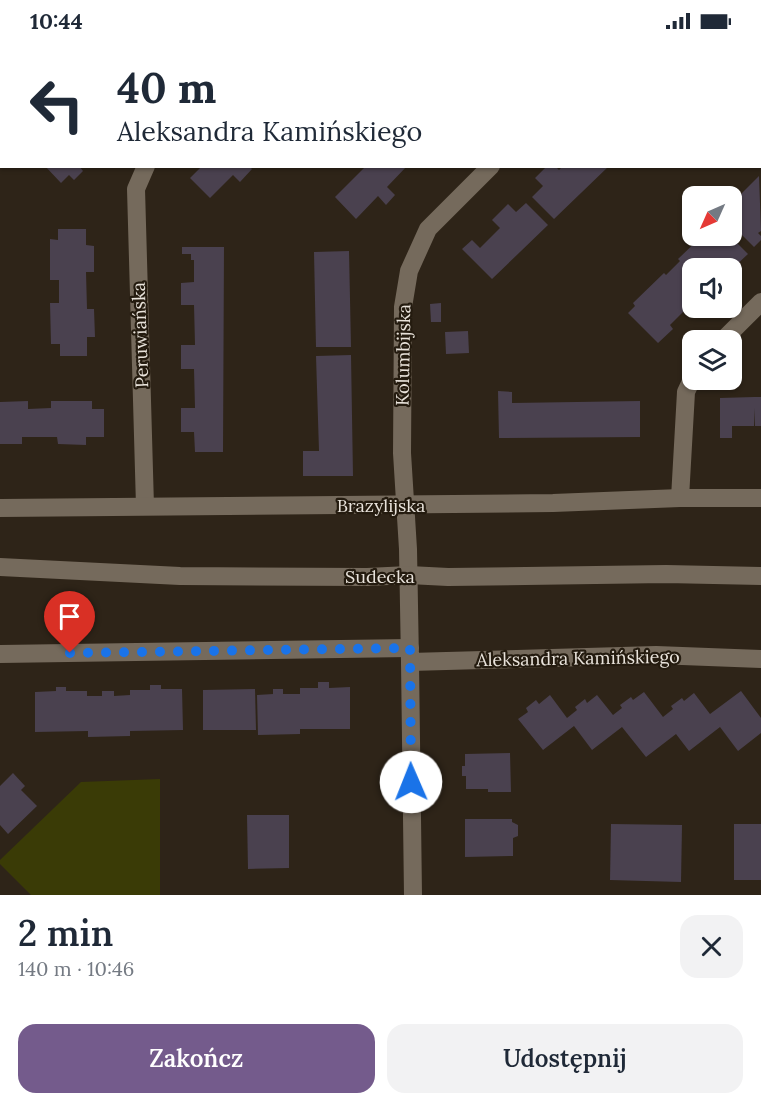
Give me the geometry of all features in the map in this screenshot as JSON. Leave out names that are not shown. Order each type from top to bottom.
[{"type":"street","name":"Peruwiańska","points":[[145,168],[136,189],[145,506]]},
{"type":"street","name":"Kolumbijska","points":[[409,575],[402,453],[403,307],[409,271],[428,230],[489,168]]},
{"type":"street","points":[[733,330],[761,302]]},
{"type":"street","points":[[680,498],[687,390]]},
{"type":"street","name":"Brazylijska","points":[[0,508],[405,505],[761,498]]},
{"type":"street","name":"Sudecka","points":[[0,567],[180,576],[367,577],[409,575],[448,577],[666,574],[761,576]]},
{"type":"street","points":[[409,575],[412,895]]},
{"type":"street","name":"Aleksandra Kamińskiego","points":[[0,654],[656,655],[761,659]]},
{"type":"shaded area","points":[[160,779],[160,895],[31,895],[0,864],[0,860],[81,782]]},
{"type":"building","points":[[47,168],[81,168],[83,171],[74,180],[69,175],[61,183]]},
{"type":"building","points":[[200,168],[252,169],[240,182],[233,175],[210,198],[190,178]]},
{"type":"building","points":[[364,168],[405,168],[387,187],[395,195],[386,205],[378,196],[356,219],[335,197]]},
{"type":"building","points":[[545,168],[559,170],[561,168],[607,168],[554,219],[532,197],[543,186],[535,178]]},
{"type":"building","points":[[759,176],[761,231],[758,233],[761,240],[754,247],[742,235],[742,193]]},
{"type":"building","points":[[526,203],[548,225],[492,279],[462,249],[472,240],[480,248],[500,228],[492,220],[508,204],[516,212]]},
{"type":"building","points":[[58,229],[86,229],[86,245],[94,246],[94,272],[86,272],[87,309],[94,309],[95,337],[87,337],[87,356],[60,356],[60,344],[51,344],[50,303],[59,303],[59,280],[50,280],[50,239],[58,240]]},
{"type":"building","points":[[692,246],[740,246],[748,254],[742,260],[682,258],[682,313],[670,325],[673,329],[658,343],[628,313],[635,306],[633,303],[664,273],[666,275],[680,261],[678,259]]},
{"type":"building","points":[[182,247],[224,247],[223,452],[195,452],[194,432],[181,432],[181,408],[195,408],[194,369],[181,369],[181,345],[195,345],[194,305],[181,305],[181,283],[194,282],[194,260],[191,260],[191,254],[182,254]]},
{"type":"building","points":[[349,251],[351,347],[316,347],[314,252]]},
{"type":"building","points":[[441,303],[441,322],[431,322],[430,304]]},
{"type":"building","points":[[468,331],[469,353],[446,354],[445,332]]},
{"type":"building","points":[[351,355],[353,476],[303,476],[303,451],[319,451],[316,356]]},
{"type":"building","points":[[498,391],[512,392],[512,403],[640,401],[640,437],[499,438]]},
{"type":"building","points":[[761,397],[761,426],[755,426],[754,408],[754,426],[732,426],[732,438],[720,438],[720,398]]},
{"type":"building","points":[[28,401],[28,409],[51,408],[51,401],[92,401],[92,409],[104,409],[104,437],[86,437],[86,445],[58,444],[57,437],[22,437],[22,444],[0,444],[0,402]]},
{"type":"building","points":[[318,682],[329,682],[329,688],[350,687],[350,729],[300,729],[300,734],[258,735],[257,695],[273,694],[273,689],[283,689],[283,694],[300,694],[300,688],[318,688]]},
{"type":"building","points":[[150,685],[161,685],[161,689],[182,689],[183,730],[130,731],[130,736],[88,737],[88,731],[35,732],[35,692],[56,691],[56,687],[66,687],[66,691],[87,691],[87,696],[102,696],[102,691],[114,691],[114,696],[130,695],[130,690],[150,690]]},
{"type":"building","points":[[255,689],[256,730],[203,730],[203,690]]},
{"type":"building","points":[[741,691],[761,718],[761,733],[738,751],[720,727],[689,751],[676,734],[646,757],[622,727],[592,750],[574,726],[543,750],[518,719],[528,712],[526,708],[536,700],[539,704],[550,695],[567,718],[585,699],[587,703],[597,695],[613,715],[622,708],[620,705],[644,692],[663,717],[673,709],[671,706],[682,698],[684,701],[694,693],[710,714]]},
{"type":"building","points":[[510,753],[511,792],[466,789],[466,776],[462,776],[465,754]]},
{"type":"building","points":[[13,773],[25,786],[21,790],[37,806],[8,834],[0,825],[0,786]]},
{"type":"building","points":[[247,815],[289,815],[289,868],[248,869]]},
{"type":"building","points":[[465,819],[512,819],[512,822],[518,825],[518,836],[513,838],[513,856],[465,857]]},
{"type":"building","points":[[611,824],[682,825],[681,882],[610,880]]},
{"type":"building","points":[[734,824],[761,824],[761,880],[734,880]]},
{"type":"route","points":[[70,653],[410,648],[411,782]]}]
